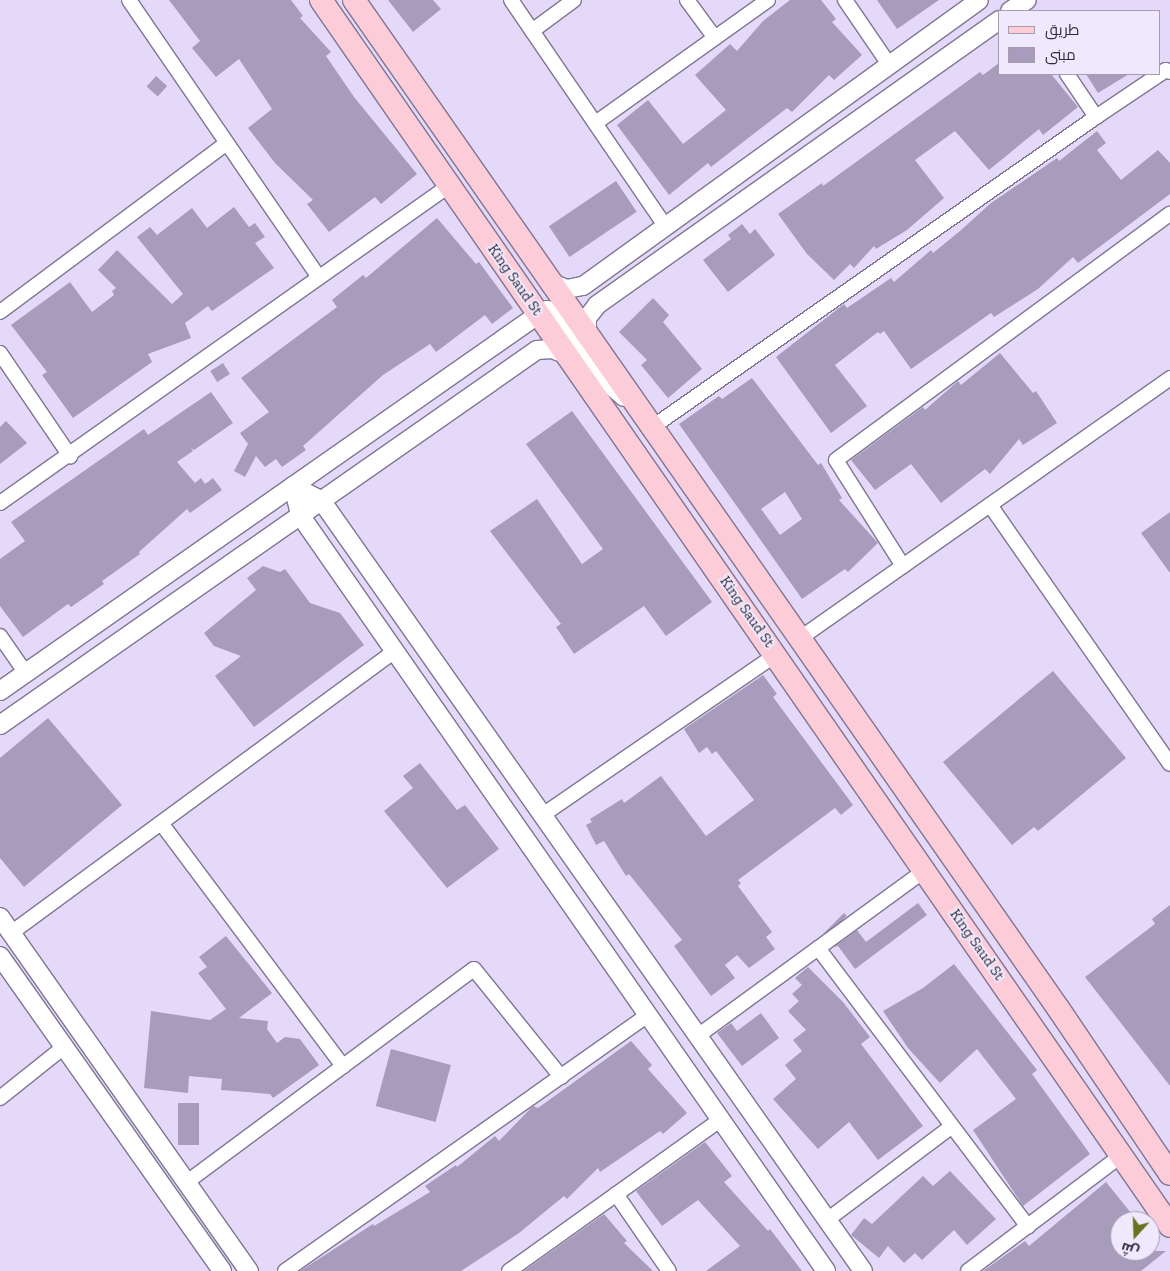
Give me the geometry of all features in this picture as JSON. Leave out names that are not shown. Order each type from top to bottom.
[{"type":"main road","name":"King Saud St","points":[[321,0],[777,654],[1170,1226]]},
{"type":"main road","points":[[335,0],[352,0]]},
{"type":"main road","name":"King Saud St","points":[[352,0],[1058,1008],[1170,1174]]},
{"type":"main road","points":[[952,908],[991,946],[1042,1018],[1054,1023],[1058,1018],[1058,1008]]},
{"type":"street","points":[[129,0],[225,144],[318,276]]},
{"type":"street","points":[[511,0],[597,122],[666,227]]},
{"type":"street","points":[[532,31],[574,0]]},
{"type":"street","points":[[687,0],[714,38]]},
{"type":"street","points":[[597,122],[768,0]]},
{"type":"street","points":[[845,0],[888,63]]},
{"type":"street","points":[[552,283],[575,289],[617,263],[888,63],[979,0]]},
{"type":"street","points":[[587,335],[591,311],[998,21]]},
{"type":"street","points":[[1068,75],[1096,118]]},
{"type":"street","points":[[651,428],[1159,75]]},
{"type":"street","points":[[0,312],[225,144]]},
{"type":"street","points":[[0,503],[70,456],[318,276],[450,185]]},
{"type":"street","points":[[903,566],[836,460],[1170,214]]},
{"type":"street","points":[[617,263],[629,283]]},
{"type":"street","points":[[0,691],[547,310],[556,313],[602,377],[636,407]]},
{"type":"street","points":[[0,725],[537,350],[552,349],[569,356]]},
{"type":"street","points":[[0,353],[70,456]]},
{"type":"street","points":[[798,639],[1169,380]]},
{"type":"street","points":[[293,486],[321,500],[699,1034],[863,1271]]},
{"type":"street","points":[[293,486],[300,515],[826,1271]]},
{"type":"street","points":[[990,505],[1170,764]]},
{"type":"street","points":[[0,636],[25,672]]},
{"type":"street","points":[[11,933],[395,651]]},
{"type":"street","points":[[544,814],[777,654]]},
{"type":"street","points":[[161,823],[343,1066]]},
{"type":"street","points":[[699,1034],[925,870]]},
{"type":"street","points":[[0,917],[249,1271]]},
{"type":"street","points":[[818,948],[1028,1228]]},
{"type":"street","points":[[0,956],[222,1271]]},
{"type":"street","points":[[186,1182],[474,969],[561,1077]]},
{"type":"street","points":[[285,1271],[648,1015]]},
{"type":"street","points":[[0,1098],[64,1047]]},
{"type":"street","points":[[509,1271],[720,1120]]},
{"type":"street","points":[[827,1220],[952,1126]]},
{"type":"street","points":[[968,1271],[1028,1228],[1122,1155]]},
{"type":"street","points":[[616,1194],[669,1271]]},
{"type":"building","points":[[169,0],[291,0],[303,16],[300,18],[331,52],[326,56],[354,97],[417,174],[381,204],[375,197],[329,232],[307,204],[313,200],[275,163],[248,128],[272,109],[239,59],[216,77],[192,48],[200,41]]},
{"type":"building","points":[[388,0],[433,0],[441,9],[413,32]]},
{"type":"building","points":[[790,0],[821,0],[836,19],[832,22],[862,55],[834,80],[829,75],[792,112],[787,108],[711,167],[708,163],[669,195],[617,125],[648,100],[683,144],[726,110],[695,75],[730,44],[737,51],[763,21]]},
{"type":"building","points":[[877,0],[939,0],[897,29]]},
{"type":"building","points":[[998,64],[998,75],[1052,75],[1078,107],[1043,135],[1039,129],[989,170],[955,131],[915,160],[944,198],[907,230],[876,249],[874,246],[854,268],[850,264],[834,280],[807,254],[778,214],[822,183],[823,186],[980,72],[983,75]]},
{"type":"building","points":[[1087,75],[1127,75],[1098,93]]},
{"type":"building","points":[[156,76],[167,86],[158,96],[147,86]]},
{"type":"building","points":[[1097,131],[1106,143],[1097,150],[1121,180],[1158,150],[1170,163],[1170,194],[1078,263],[1073,257],[1038,289],[994,317],[991,313],[911,369],[884,331],[880,334],[878,332],[835,365],[867,406],[831,433],[776,357],[844,304],[847,308],[891,278],[894,282],[931,250],[933,253],[991,203],[1057,158],[1059,161]]},
{"type":"building","points":[[616,181],[637,212],[570,257],[549,226]]},
{"type":"building","points":[[234,207],[249,227],[255,223],[265,237],[255,243],[274,268],[212,311],[208,306],[185,323],[191,338],[148,354],[152,362],[73,418],[42,375],[47,372],[11,325],[70,282],[92,312],[114,295],[112,291],[116,288],[98,270],[117,250],[172,304],[183,294],[137,237],[150,227],[157,235],[192,208],[207,228]]},
{"type":"building","points":[[437,218],[476,264],[479,262],[513,308],[492,324],[485,315],[436,352],[430,344],[383,375],[303,446],[306,450],[282,467],[276,459],[265,467],[256,456],[245,477],[234,471],[248,444],[240,433],[269,412],[241,378],[337,307],[332,300],[363,275],[366,278]]},
{"type":"building","points":[[742,224],[750,234],[755,229],[775,255],[728,292],[703,260],[731,239],[728,235]]},
{"type":"building","points":[[653,298],[669,315],[663,322],[702,369],[668,398],[641,365],[647,360],[619,332]]},
{"type":"building","points":[[1000,353],[1033,393],[1036,391],[1057,423],[1023,445],[1019,439],[990,474],[985,469],[941,503],[911,464],[875,490],[851,460],[923,407],[925,410],[958,381],[961,385]]},
{"type":"building","points":[[223,363],[230,374],[217,382],[210,371]]},
{"type":"building","points":[[752,378],[818,465],[821,463],[842,498],[839,500],[878,543],[848,572],[845,569],[802,599],[679,424],[719,396],[722,399]],"holes":[[[785,492],[802,519],[780,535],[761,509]]]},
{"type":"building","points":[[211,392],[233,423],[194,450],[191,448],[193,451],[177,462],[195,483],[201,478],[205,484],[213,478],[222,490],[190,513],[187,509],[139,552],[140,554],[102,581],[104,584],[71,607],[68,604],[23,637],[0,606],[0,559],[25,541],[11,522],[144,429],[148,435]]},
{"type":"building","points":[[572,411],[712,602],[666,636],[644,606],[574,654],[556,627],[561,624],[490,531],[537,499],[582,564],[603,549],[526,444]]},
{"type":"building","points":[[6,421],[27,443],[0,464],[0,427]]},
{"type":"building","points":[[1170,512],[1170,573],[1141,533]]},
{"type":"building","points":[[263,566],[280,572],[285,569],[310,603],[340,613],[364,645],[254,727],[215,676],[241,656],[214,646],[204,633],[256,590],[247,578]]},
{"type":"building","points":[[1053,671],[1126,758],[1038,831],[1034,827],[1012,845],[943,762]]},
{"type":"building","points":[[763,675],[777,694],[773,697],[853,805],[841,815],[835,808],[738,880],[741,883],[738,886],[772,932],[766,937],[775,949],[749,968],[737,955],[725,965],[735,978],[711,996],[674,946],[682,940],[629,874],[626,876],[604,841],[596,845],[586,825],[592,822],[590,819],[622,799],[624,803],[661,776],[706,836],[754,800],[716,751],[712,754],[707,747],[699,753],[684,729]]},
{"type":"building","points":[[48,718],[122,805],[24,887],[0,858],[0,758]]},
{"type":"building","points":[[420,763],[457,810],[465,805],[499,849],[447,888],[384,811],[413,788],[403,776]]},
{"type":"building","points":[[918,903],[927,915],[855,969],[838,946],[834,947],[857,930],[866,942]]},
{"type":"building","points":[[1170,905],[1170,1086],[1085,977],[1155,924],[1152,919]]},
{"type":"building","points":[[844,913],[847,916],[826,936],[823,934]]},
{"type":"building","points":[[226,936],[272,993],[239,1018],[268,1021],[267,1029],[277,1043],[285,1037],[300,1039],[319,1065],[273,1098],[270,1094],[221,1090],[222,1079],[189,1076],[188,1093],[144,1088],[151,1011],[210,1020],[226,1009],[198,973],[207,967],[199,957]]},
{"type":"building","points":[[954,964],[1037,1070],[1032,1074],[1090,1154],[1023,1206],[973,1130],[1016,1099],[977,1049],[940,1083],[908,1048],[883,1011],[923,988]]},
{"type":"building","points":[[808,967],[843,1002],[870,1037],[861,1044],[923,1126],[878,1160],[849,1122],[818,1149],[773,1099],[796,1079],[785,1065],[802,1051],[793,1040],[806,1030],[788,1011],[799,1001],[792,994],[802,985],[795,978]]},
{"type":"building","points":[[761,1013],[779,1038],[742,1066],[717,1033],[731,1023],[737,1031]]},
{"type":"building","points":[[631,1041],[652,1065],[648,1069],[687,1113],[663,1134],[660,1131],[600,1172],[598,1168],[567,1199],[564,1196],[519,1233],[461,1271],[300,1271],[373,1224],[374,1226],[430,1192],[425,1186],[456,1165],[457,1167],[495,1136],[499,1141],[533,1106],[538,1108]]},
{"type":"building","points":[[391,1049],[451,1065],[436,1122],[376,1106]]},
{"type":"building","points":[[178,1103],[199,1103],[199,1145],[178,1145]]},
{"type":"building","points":[[705,1142],[732,1176],[724,1182],[768,1231],[770,1229],[802,1271],[706,1271],[740,1246],[698,1200],[662,1226],[636,1191]]},
{"type":"building","points":[[950,1171],[996,1219],[967,1245],[954,1230],[922,1260],[915,1253],[904,1263],[888,1246],[879,1258],[851,1235],[864,1218],[872,1224],[923,1176],[933,1186]]},
{"type":"building","points":[[1106,1182],[1129,1211],[1110,1211],[1110,1261],[1154,1261],[1141,1271],[983,1271],[1025,1241],[1029,1246]]},
{"type":"building","points":[[604,1214],[627,1241],[624,1243],[653,1271],[524,1271]]}]
